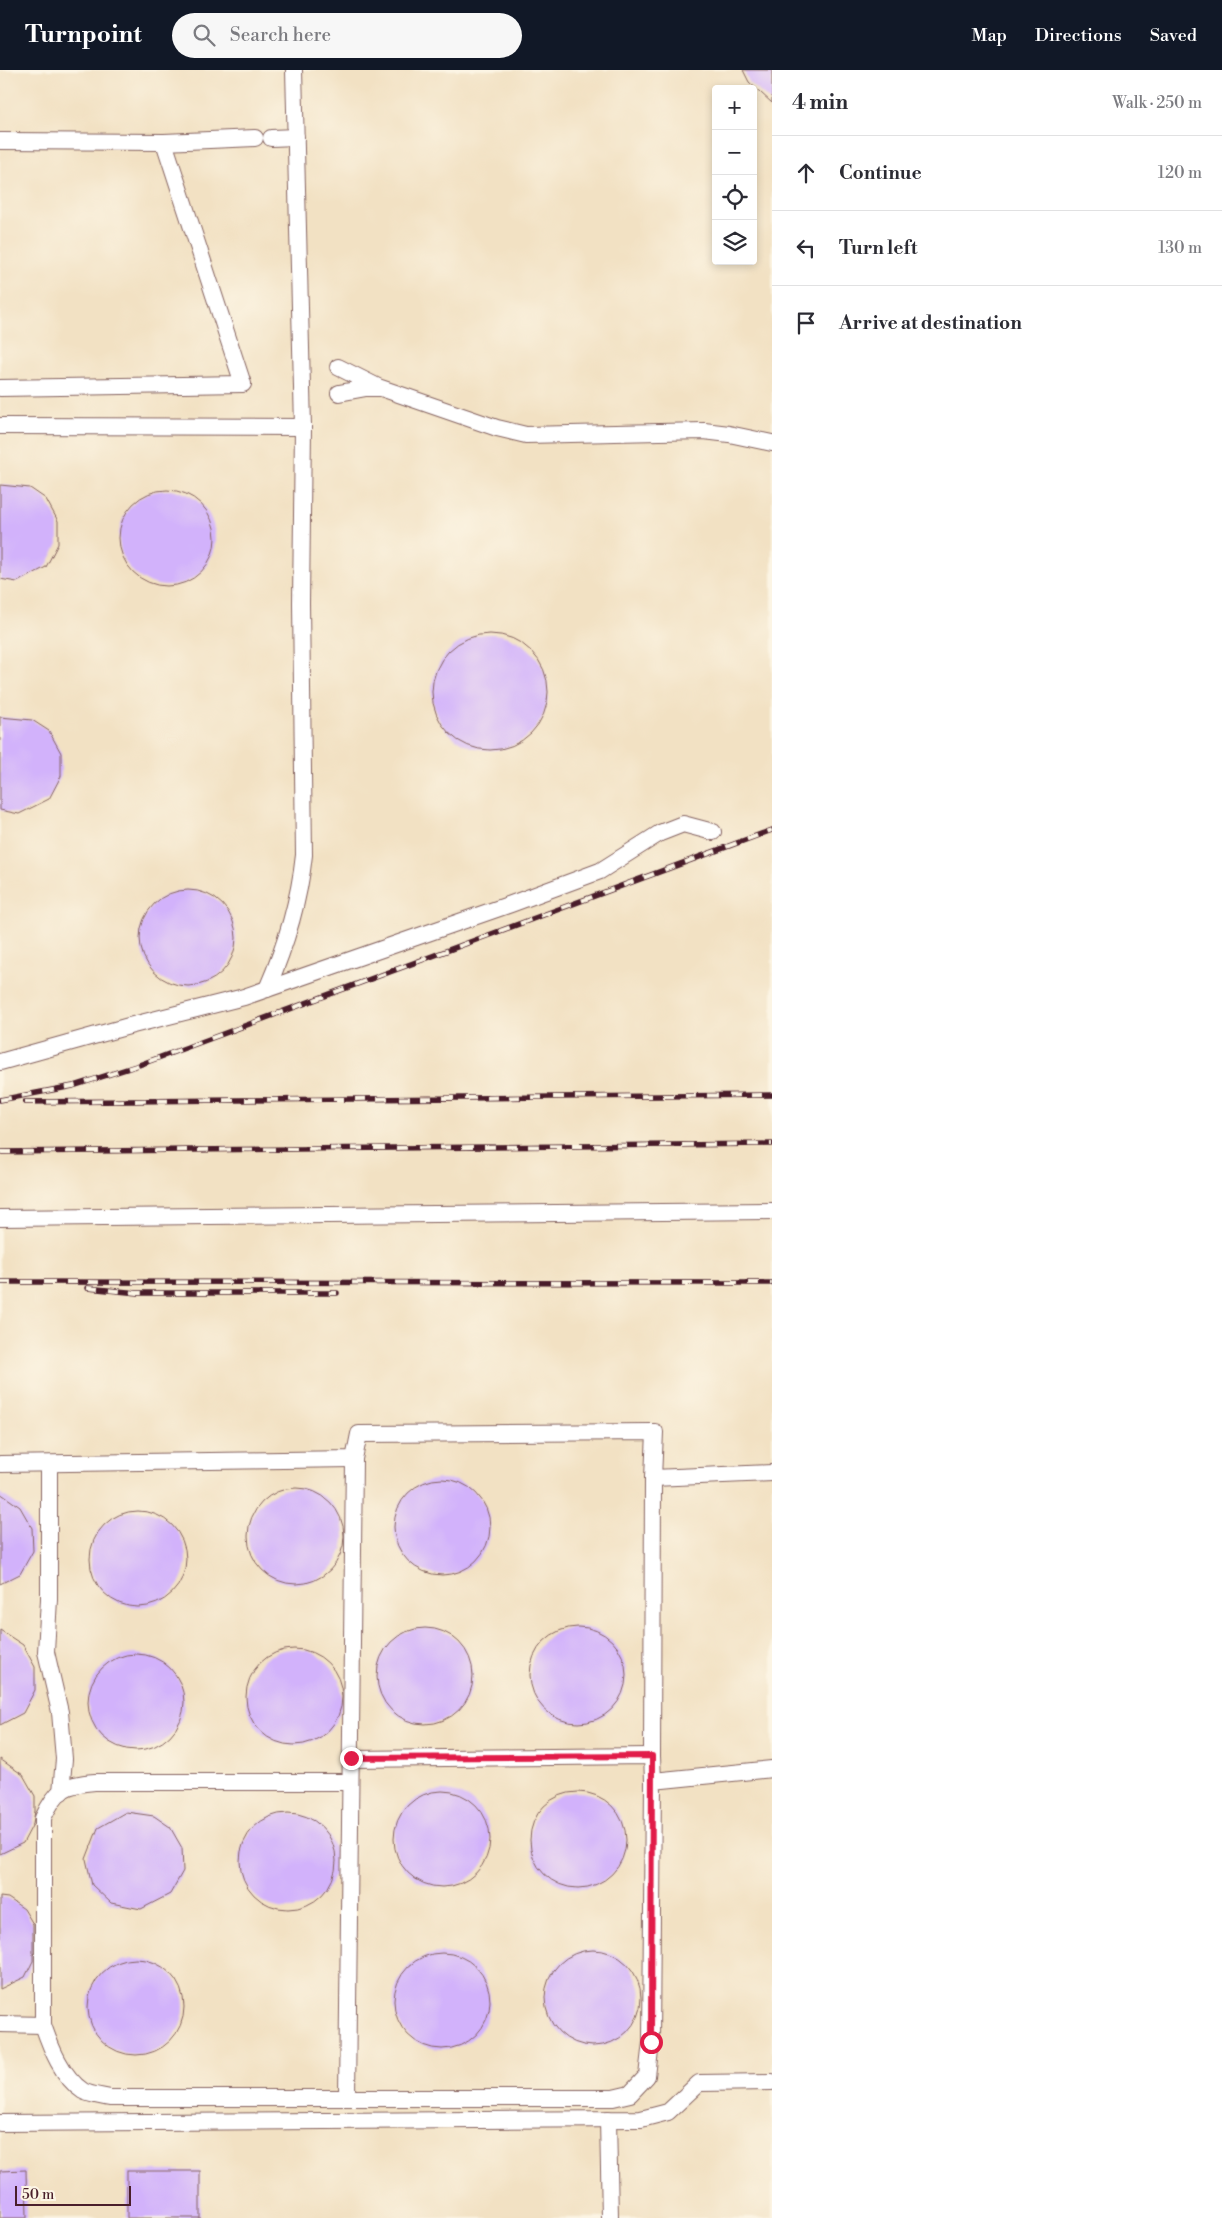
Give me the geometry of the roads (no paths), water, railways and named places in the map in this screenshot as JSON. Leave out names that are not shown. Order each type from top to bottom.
[{"type":"lane","points":[[267,989],[291,926],[301,887],[304,855],[301,603],[303,427],[294,70]]},
{"type":"lane","points":[[271,138],[296,137]]},
{"type":"lane","points":[[0,141],[164,142],[254,138]]},
{"type":"lane","points":[[0,388],[243,384],[164,142]]},
{"type":"lane","points":[[338,367],[381,388],[497,428],[526,435],[704,431],[772,443]]},
{"type":"lane","points":[[340,393],[366,388],[381,388]]},
{"type":"lane","points":[[0,426],[303,427]]},
{"type":"lane","points":[[0,1062],[129,1026],[244,997],[511,904],[600,871],[660,833],[683,824],[713,832]]},
{"type":"lane","points":[[0,1218],[772,1211]]},
{"type":"lane","points":[[347,2098],[354,1459],[359,1434],[656,1432],[653,1478],[651,2042],[647,2076],[630,2094],[613,2098],[347,2098],[110,2098],[85,2092],[70,2079],[50,2046],[43,2025],[43,1818],[53,1798],[73,1784],[95,1782],[350,1782]]},
{"type":"lane","points":[[0,1464],[354,1459]]},
{"type":"lane","points":[[49,1464],[49,1599],[46,1652],[60,1712],[64,1758],[61,1792]]},
{"type":"lane","points":[[653,1478],[772,1473]]},
{"type":"lane","points":[[351,1758],[652,1756]]},
{"type":"lane","points":[[653,1781],[772,1768]]},
{"type":"lane","points":[[0,2024],[43,2025]]},
{"type":"lane","points":[[0,2123],[641,2119],[668,2112],[699,2083],[772,2082]]},
{"type":"lane","points":[[608,2120],[610,2218]]},
{"type":"railway","points":[[0,1100],[73,1086],[139,1065],[772,830]]},
{"type":"railway","points":[[25,1102],[772,1095]]},
{"type":"railway","points":[[0,1152],[772,1144]]},
{"type":"railway","points":[[0,1282],[772,1283]]},
{"type":"railway","points":[[87,1288],[138,1293],[337,1293]]}]
